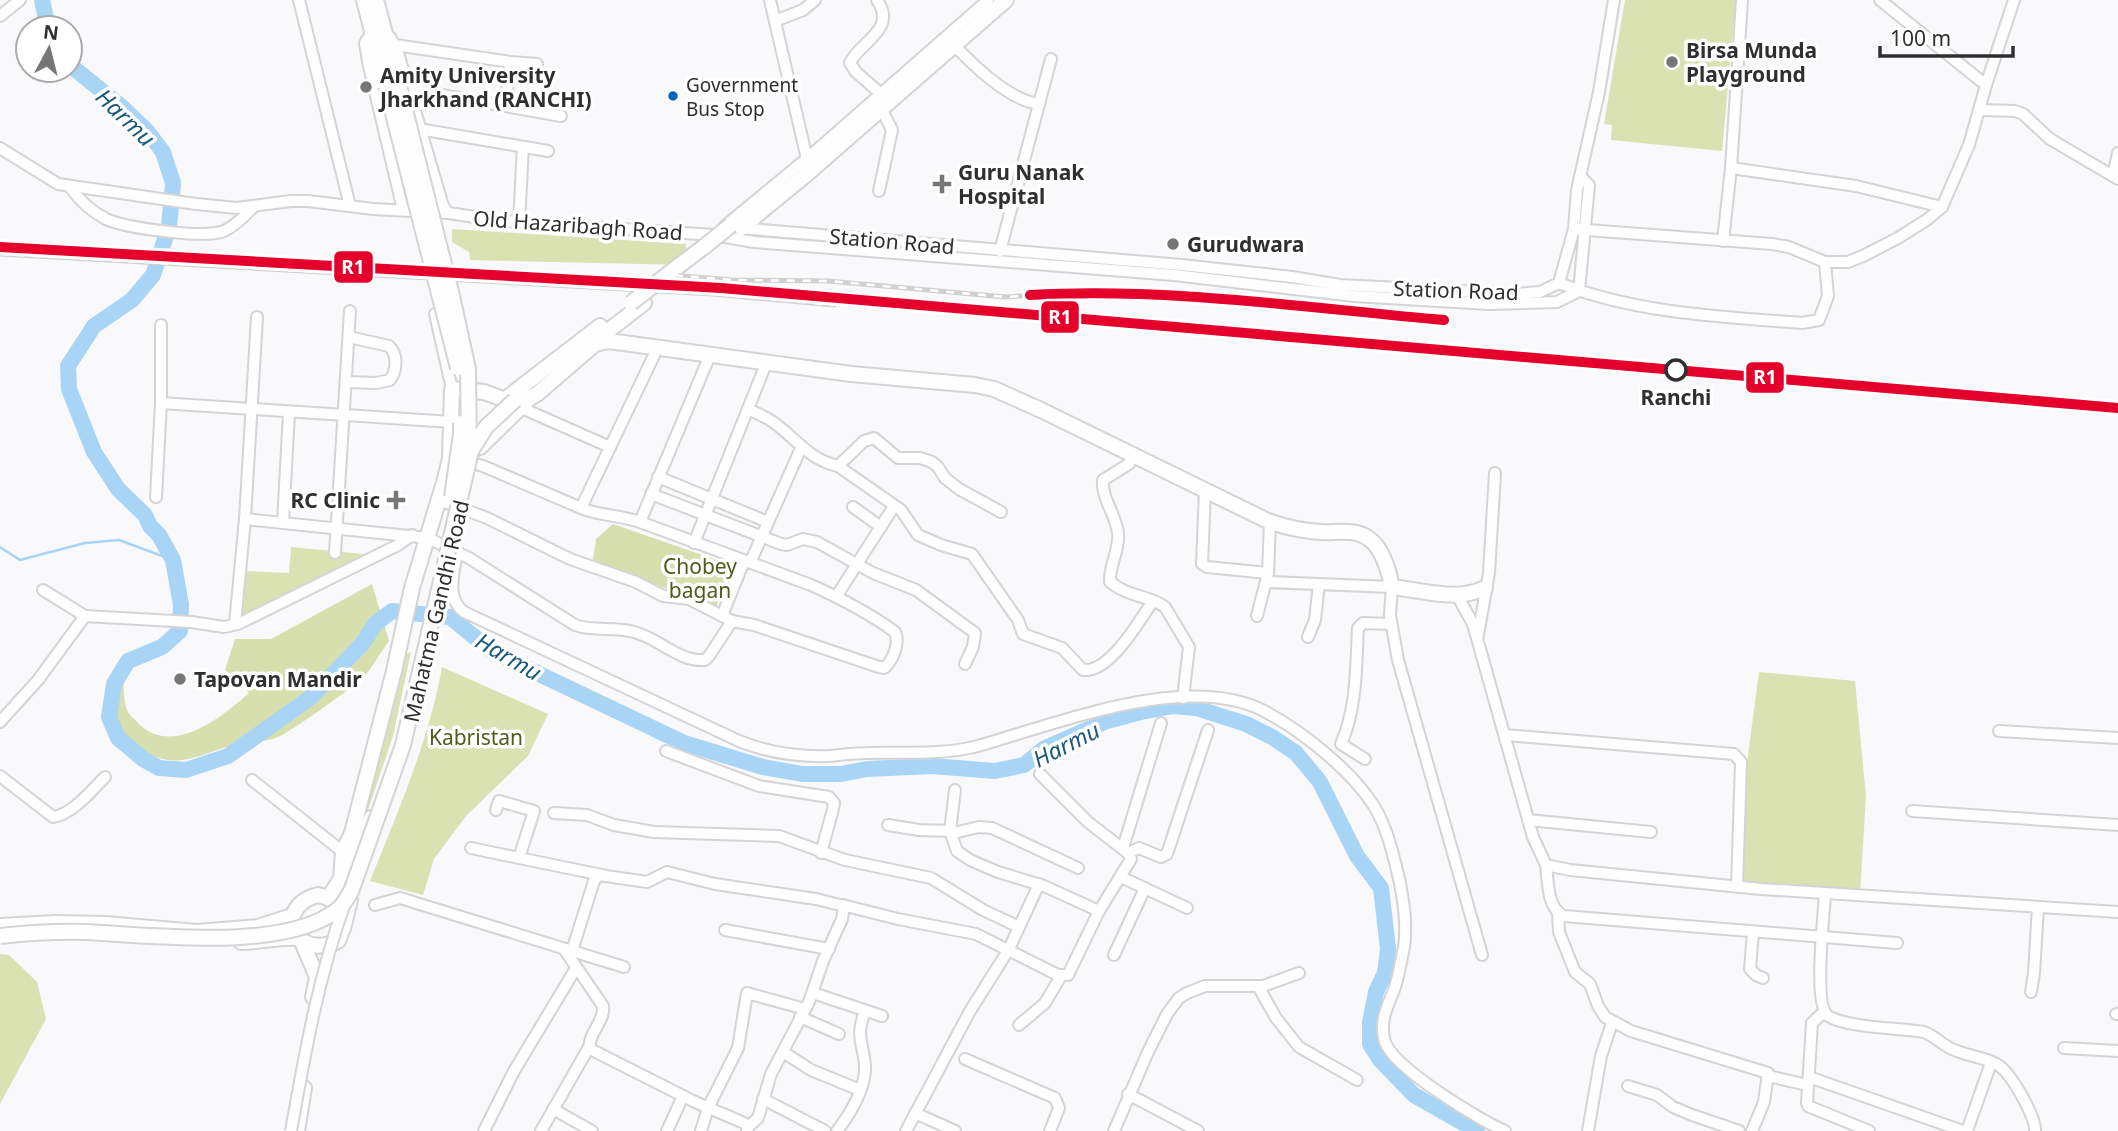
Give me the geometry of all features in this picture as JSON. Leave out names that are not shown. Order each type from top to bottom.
[{"type":"main road","name":"Mahatma Gandhi Road","points":[[295,1131],[317,1011],[348,905],[389,799],[424,649],[461,434],[458,365],[397,86],[364,0]]},
{"type":"main road","name":"Mahatma Gandhi Road","points":[[376,0],[378,32]]},
{"type":"main road","points":[[738,230],[995,0]]},
{"type":"main road","points":[[0,938],[83,932],[234,938],[291,929],[334,913],[346,901],[379,818],[403,745],[471,451],[486,427],[712,243],[738,230],[808,173],[1009,0]]},
{"type":"main road","points":[[341,880],[343,852],[358,814],[412,588],[429,538],[450,458],[452,389],[484,392],[517,404],[537,394],[595,344],[609,341],[766,364],[994,389],[1270,522],[1323,533],[1351,532],[1365,535],[1374,541],[1382,555],[1392,587],[1457,595],[1473,594],[1485,589]]},
{"type":"main road","points":[[0,928],[69,927],[176,933],[241,932],[296,921],[320,912],[337,899],[372,823],[398,750],[441,569],[465,448],[483,421],[515,402]]},
{"type":"main road","name":"Mahatma Gandhi Road","points":[[330,897],[354,858],[382,792],[424,649]]},
{"type":"main road","points":[[0,938],[264,942],[288,937],[300,940],[314,947],[327,946],[338,941],[344,916],[339,905],[330,897],[318,895],[306,898],[297,905],[292,916],[293,928],[300,940],[316,973],[317,981],[295,1131]]},
{"type":"main road","points":[[0,928],[93,923],[197,932],[258,927],[292,916]]},
{"type":"street","points":[[0,16],[19,0]]},
{"type":"street","points":[[299,0],[350,206]]},
{"type":"street","points":[[770,0],[807,159]]},
{"type":"street","points":[[775,21],[803,10],[814,0]]},
{"type":"street","points":[[712,243],[988,0]]},
{"type":"street","points":[[738,230],[883,112],[1009,0]]},
{"type":"street","points":[[1578,290],[1580,230],[1589,185],[1582,178],[1614,0]]},
{"type":"street","points":[[1723,241],[1731,168],[1742,0]]},
{"type":"street","points":[[1880,0],[1986,85]]},
{"type":"street","points":[[1580,230],[1789,247],[1825,262],[1848,262],[1863,256],[1928,219],[1942,207],[1969,145],[2014,0]]},
{"type":"street","points":[[880,1],[883,18],[881,26],[850,63],[856,72],[881,94]]},
{"type":"street","points":[[378,32],[365,43],[403,210]]},
{"type":"street","name":"Old Hazaribagh Road","points":[[378,32],[391,37],[395,46],[397,86],[419,129],[443,206],[448,213],[712,243]]},
{"type":"street","points":[[395,46],[537,64]]},
{"type":"street","points":[[956,47],[974,66],[1015,96],[1026,102],[1039,104]]},
{"type":"street","points":[[1000,251],[1051,59]]},
{"type":"street","points":[[505,106],[511,62]]},
{"type":"street","points":[[397,86],[561,116]]},
{"type":"street","points":[[1980,110],[2015,111],[2022,114],[2050,139],[2115,178],[2118,153]]},
{"type":"street","points":[[879,191],[892,130],[883,112]]},
{"type":"street","points":[[419,129],[548,151]]},
{"type":"street","points":[[519,222],[523,147]]},
{"type":"street","points":[[0,148],[46,178],[70,187],[196,204],[253,207],[291,201],[448,213]]},
{"type":"street","points":[[1731,168],[1856,186],[1942,207]]},
{"type":"street","points":[[70,187],[89,208],[122,225],[187,233],[208,234],[224,231],[253,207]]},
{"type":"street","points":[[738,230],[1042,266],[1174,275],[1354,296],[1489,304],[1557,302],[1578,290]]},
{"type":"street","name":"Station Road","points":[[738,230],[1265,274],[1340,285],[1516,294],[1540,292],[1559,282]]},
{"type":"street","points":[[1580,230],[1559,282],[1578,290],[1682,313],[1802,323],[1819,320],[1828,296],[1825,262]]},
{"type":"street","points":[[335,554],[350,311]]},
{"type":"street","points":[[435,314],[452,389]]},
{"type":"street","points":[[235,624],[245,519],[257,317]]},
{"type":"street","points":[[156,497],[161,403],[161,325]]},
{"type":"street","points":[[346,382],[383,383],[390,380],[396,358],[389,346],[348,337]]},
{"type":"street","points":[[581,508],[658,347]]},
{"type":"street","points":[[640,522],[710,355]]},
{"type":"street","points":[[694,543],[766,364]]},
{"type":"street","points":[[450,458],[481,449],[515,402],[537,394]]},
{"type":"street","points":[[515,402],[610,447]]},
{"type":"street","points":[[161,403],[251,411],[452,422]]},
{"type":"street","points":[[748,409],[774,422],[801,448],[822,461],[838,466],[894,506],[904,514],[918,535],[940,545],[972,554],[1018,620],[1023,634],[1062,648],[1083,670],[1091,670],[1108,661],[1153,601]]},
{"type":"street","points":[[282,522],[289,413]]},
{"type":"street","points":[[838,466],[864,441],[874,438],[898,458],[920,458],[932,462],[945,478],[959,489],[1001,512]]},
{"type":"street","points":[[245,519],[429,538],[457,552],[575,625],[582,628],[631,631],[649,637],[693,660],[705,660],[727,618],[747,562],[801,448]]},
{"type":"street","points":[[1133,454],[1129,464],[1103,480],[1102,485],[1118,536],[1110,577],[1113,584],[1129,594],[1165,607],[1189,647],[1183,698]]},
{"type":"street","points":[[439,500],[487,518],[570,559],[636,582],[663,596],[689,599],[727,618],[879,667],[887,666],[898,641],[895,632],[864,611],[836,597],[640,522],[622,516],[593,513],[483,466],[450,458]]},
{"type":"street","points":[[1478,638],[1489,573],[1495,474]]},
{"type":"street","points":[[658,477],[768,522]]},
{"type":"street","points":[[1205,491],[1202,564],[1207,567],[1319,584],[1392,587],[1391,624],[1398,660],[1482,955]]},
{"type":"street","points":[[651,494],[786,545],[798,540],[810,540],[858,565],[916,590],[972,628],[975,640],[965,664]]},
{"type":"street","points":[[836,597],[894,506]]},
{"type":"street","points":[[853,507],[881,527]]},
{"type":"street","points":[[1257,616],[1268,577],[1270,522]]},
{"type":"street","points":[[43,590],[85,616],[224,626],[235,624],[398,545],[412,535]]},
{"type":"street","points":[[457,552],[452,591],[457,607],[464,612],[739,741],[775,753],[830,756],[969,748],[1121,706],[1183,698],[1220,698],[1257,708],[1294,729],[1345,773],[1375,808],[1384,829],[1396,867],[1406,920],[1397,981],[1383,1023],[1386,1046],[1438,1092],[1478,1118],[1506,1131]]},
{"type":"street","points":[[1308,637],[1315,620],[1319,584]]},
{"type":"street","points":[[1457,595],[1478,638],[1528,820],[1546,865],[1552,903],[1558,914],[1559,932],[1575,972],[1590,984],[1601,1012],[1612,1023],[1765,1072],[1768,1076],[1809,1081],[1965,1131],[1991,1063]]},
{"type":"street","points":[[0,722],[38,680],[85,616]]},
{"type":"street","points":[[1365,759],[1341,744],[1347,731],[1353,703],[1358,628],[1363,623],[1391,624]]},
{"type":"street","points":[[1126,851],[1161,723]]},
{"type":"street","points":[[1126,851],[1139,848],[1161,857],[1167,854],[1208,730]]},
{"type":"street","points":[[1999,731],[2118,738]]},
{"type":"street","points":[[1505,736],[1734,754],[1741,762],[1737,887]]},
{"type":"street","points":[[666,751],[759,786],[829,797],[834,803],[821,853]]},
{"type":"street","points":[[471,848],[647,882],[667,872],[715,884],[842,905],[898,919],[970,932],[1061,976],[1068,975],[1071,971],[1098,911],[1131,861],[1126,851],[1088,822],[1040,774]]},
{"type":"street","points":[[0,776],[53,817],[74,806],[105,778]]},
{"type":"street","points":[[252,780],[343,852]]},
{"type":"street","points":[[955,790],[951,832],[955,847],[961,855],[998,872],[1039,884],[1098,911]]},
{"type":"street","points":[[496,810],[499,801],[534,811],[519,858]]},
{"type":"street","points":[[1912,811],[2118,825]]},
{"type":"street","points":[[554,813],[587,815],[614,825],[662,833],[779,836],[845,860],[922,875],[1019,927]]},
{"type":"street","points":[[1528,820],[1651,832]]},
{"type":"street","points":[[888,825],[951,832],[979,827],[992,828],[1078,868]]},
{"type":"street","points":[[1546,865],[1737,887],[2118,912]]},
{"type":"street","points":[[541,1131],[589,1047],[604,1011],[600,1001],[576,968],[568,950],[594,881],[601,875]]},
{"type":"street","points":[[1121,877],[1187,908]]},
{"type":"street","points":[[906,1131],[974,1003],[1009,949],[1039,884]]},
{"type":"street","points":[[1114,955],[1145,888]]},
{"type":"street","points":[[1825,894],[1820,988],[1824,1012],[1844,1021],[1924,1032],[1955,1051],[2000,1067],[2034,1119],[2035,1131]]},
{"type":"street","points":[[375,905],[400,898],[624,967]]},
{"type":"street","points":[[295,1131],[314,1005],[328,951],[346,901]]},
{"type":"street","points":[[589,1047],[682,1096],[740,1121],[748,1129],[758,1118],[771,1073],[813,993],[844,913],[842,905]]},
{"type":"street","points":[[2031,992],[2038,907]]},
{"type":"street","points":[[1558,914],[1898,943]]},
{"type":"street","points":[[725,930],[829,949]]},
{"type":"street","points":[[1753,932],[1750,969],[1763,978]]},
{"type":"street","points":[[484,1131],[513,1070],[576,968]]},
{"type":"street","points":[[1114,1131],[1128,1094],[1167,1014],[1179,998],[1205,986],[1258,986],[1275,983],[1299,973]]},
{"type":"street","points":[[1019,1025],[1045,1003],[1061,976]]},
{"type":"street","points":[[1258,986],[1276,1018],[1299,1047],[1357,1080]]},
{"type":"street","points":[[701,1131],[708,1108],[738,1048],[747,993],[802,1013],[839,1034]]},
{"type":"street","points":[[813,993],[882,1016]]},
{"type":"street","points":[[837,1131],[860,1090],[865,1068],[858,1034],[864,1011]]},
{"type":"street","points":[[1824,1012],[1812,1023],[1808,1106],[1869,1131]]},
{"type":"street","points":[[1588,1131],[1601,1056],[1612,1023]]},
{"type":"street","points":[[2064,1048],[2118,1051]]},
{"type":"street","points":[[783,1052],[819,1074],[860,1090]]},
{"type":"street","points":[[965,1059],[1055,1098],[1059,1108],[1050,1131]]},
{"type":"street","points":[[1752,1131],[1764,1102],[1768,1076]]},
{"type":"street","points":[[1628,1086],[1657,1095],[1673,1107],[1692,1115],[1739,1131]]},
{"type":"street","points":[[1128,1094],[1198,1131]]},
{"type":"street","points":[[667,1131],[682,1096]]},
{"type":"street","points":[[763,1099],[825,1131]]},
{"type":"street","points":[[553,1109],[592,1131]]},
{"type":"street","points":[[915,1114],[955,1131]]},
{"type":"green space","name":"Birsa Munda Playground","points":[[1625,0],[1736,0],[1722,151],[1611,140],[1612,125],[1604,124]]},
{"type":"green space","points":[[452,229],[686,244],[686,265],[470,260],[469,252],[452,242]]},
{"type":"green space","name":"Chobey bagan","points":[[613,524],[731,565],[716,608],[593,560],[596,539]]},
{"type":"green space","points":[[291,547],[374,555],[240,617],[245,571],[289,573]]},
{"type":"green space","points":[[372,584],[389,641],[361,679],[282,735],[270,740],[230,746],[192,758],[168,760],[140,749],[121,729],[115,703],[123,674],[126,708],[139,724],[152,733],[167,736],[197,730],[225,713],[249,693],[225,670],[235,639],[271,639]]},
{"type":"green space","points":[[411,652],[393,736],[366,816],[361,820],[402,657]]},
{"type":"green space","name":"Kabristan","points":[[442,667],[548,714],[528,756],[466,816],[434,859],[423,895],[370,881],[421,749]]},
{"type":"green space","points":[[1759,672],[1855,681],[1866,796],[1860,894],[1737,883],[1744,785]]},
{"type":"green space","points":[[0,954],[9,955],[37,982],[46,1019],[0,1104]]},
{"type":"waterway","name":"Harmu","points":[[42,0],[45,14]]},
{"type":"waterway","name":"Harmu","points":[[84,76],[147,131],[163,152],[173,183],[169,227],[153,275],[132,300],[94,326],[68,366],[69,389],[94,452],[118,489],[145,515],[173,560],[181,605],[180,631],[162,647],[128,661],[114,684],[109,717],[118,738],[143,759],[159,768],[186,770],[228,756],[310,698],[362,644],[376,623],[392,611],[450,617],[493,652],[684,743],[763,767],[802,774],[841,774],[867,769],[932,766],[995,771],[1024,765],[1045,748],[1107,721],[1173,706],[1196,708],[1246,724],[1272,737],[1296,753],[1320,782],[1357,856],[1381,888],[1388,949],[1385,973],[1376,992],[1370,1022],[1370,1044],[1380,1060],[1414,1095],[1477,1131]]},
{"type":"waterway","points":[[0,547],[20,560],[85,543],[119,540],[173,560]]},
{"type":"railway","points":[[0,254],[713,294],[834,305]]},
{"type":"railway","points":[[659,274],[733,280],[828,281],[1005,297],[1083,292],[1142,293],[1444,320]]},
{"type":"transit line","name":"R1","points":[[0,247],[721,288],[2118,408]]},
{"type":"transit line","name":"R1","points":[[1030,295],[1082,293],[1186,296],[1444,320]]},
{"type":"place","name":"Birsa Munda Playground","points":[[1672,62]]},
{"type":"place","name":"Amity University Jharkhand (RANCHI)","points":[[366,87]]},
{"type":"place","name":"Government Bus Stop","points":[[673,96]]},
{"type":"place","name":"Guru Nanak Hospital","points":[[942,184]]},
{"type":"place","name":"Gurudwara","points":[[1173,244]]},
{"type":"place","name":"Ranchi","points":[[1676,370]]},
{"type":"place","name":"RC Clinic","points":[[396,500]]},
{"type":"place","name":"Tapovan Mandir","points":[[180,679]]}]
